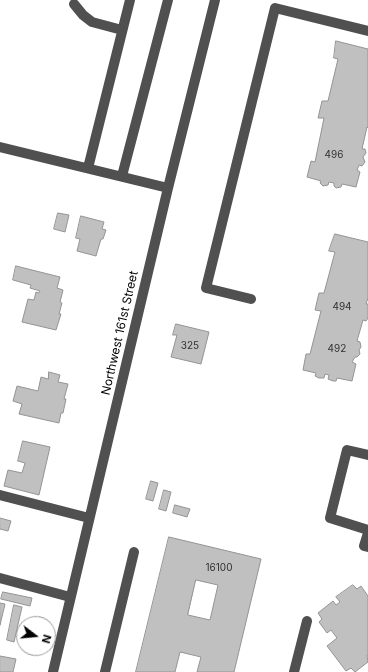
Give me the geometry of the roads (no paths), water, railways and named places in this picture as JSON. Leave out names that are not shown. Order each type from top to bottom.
[{"type":"street","points":[[88,168],[130,0]]},
{"type":"street","points":[[122,176],[168,0]]},
{"type":"street","name":"Northwest 161st Street","points":[[53,672],[168,188],[215,0]]},
{"type":"street","points":[[74,4],[83,15],[92,22],[122,30]]},
{"type":"street","points":[[251,299],[206,288],[275,8],[368,31]]},
{"type":"street","points":[[0,147],[168,188]]},
{"type":"street","points":[[368,455],[347,450],[330,518],[368,531],[364,546],[368,547]]},
{"type":"street","points":[[0,495],[89,518]]},
{"type":"street","points":[[105,672],[134,552]]},
{"type":"street","points":[[0,578],[70,596]]},
{"type":"street","points":[[294,672],[307,621]]}]
